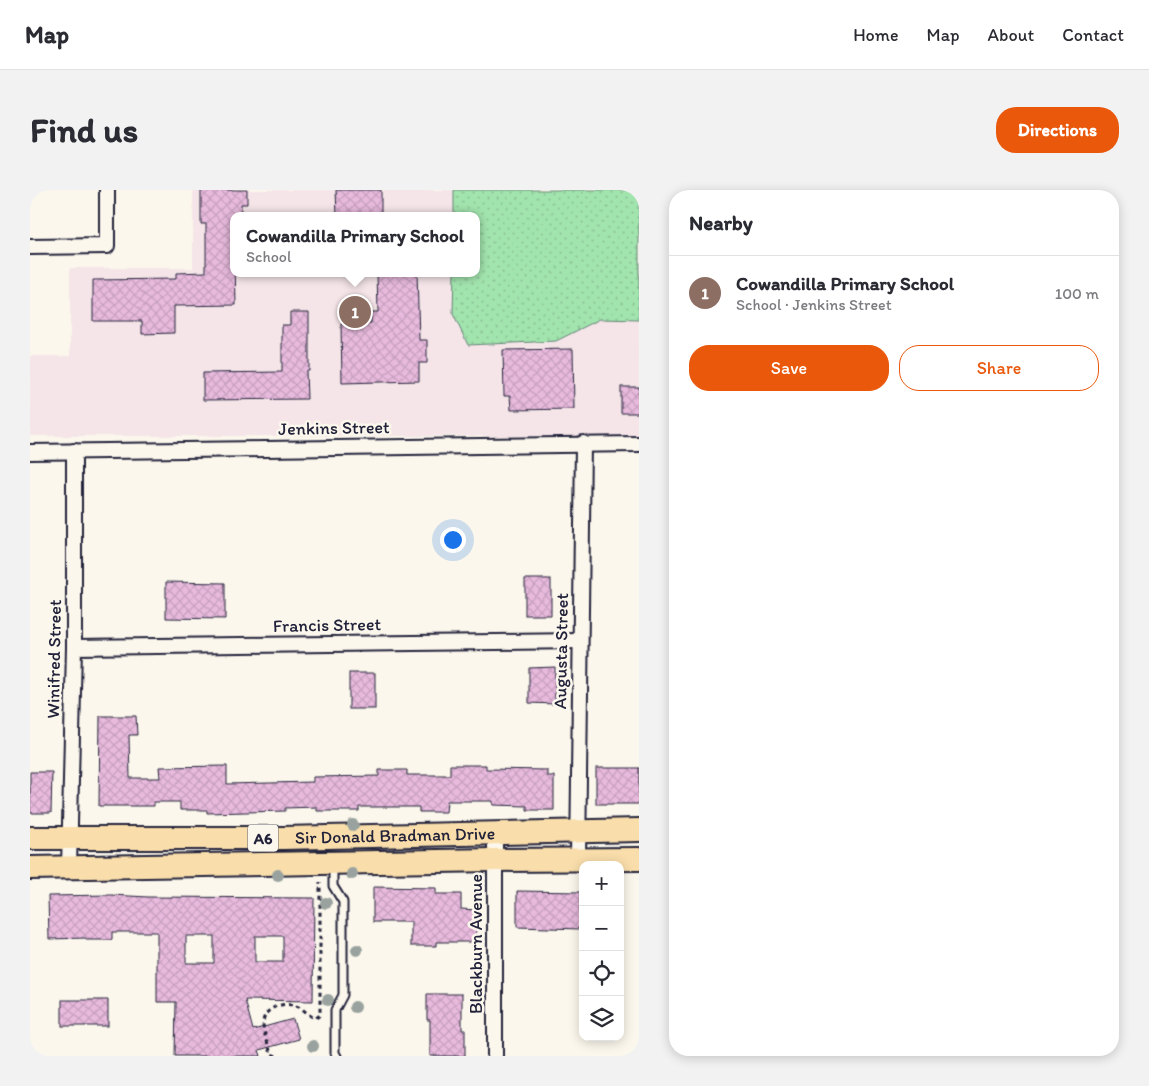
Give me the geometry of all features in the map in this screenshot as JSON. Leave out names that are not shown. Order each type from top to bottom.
[{"type":"main road","name":"Sir Donald Bradman Drive","points":[[30,838],[283,838],[639,830]]},
{"type":"main road","name":"Sir Donald Bradman Drive","points":[[30,868],[326,870],[495,860],[639,859]]},
{"type":"street","points":[[30,247],[107,246],[107,190]]},
{"type":"street","name":"Jenkins Street","points":[[30,452],[583,443],[639,444]]},
{"type":"street","name":"Augusta Street","points":[[578,860],[583,443]]},
{"type":"street","name":"Winifred Street","points":[[69,868],[74,647],[74,450]]},
{"type":"street","name":"Francis Street","points":[[74,647],[580,641]]},
{"type":"street","name":"Blackburn Avenue","points":[[495,832],[495,1056]]},
{"type":"lane","points":[[326,870],[343,902],[343,995],[336,1010],[335,1053],[337,1056]]},
{"type":"path","points":[[276,1056],[271,1054],[263,1022],[267,1012],[277,1006],[287,1004],[297,1006],[311,1017],[316,1018],[320,1015],[326,870]]},
{"type":"shaded area","points":[[193,190],[639,190],[639,436],[30,436],[30,356],[70,356],[70,268],[193,268]]},
{"type":"green space","points":[[454,190],[639,190],[639,320],[600,319],[556,341],[468,345],[453,314],[454,277],[480,277],[480,212],[454,212]]},
{"type":"building","points":[[201,190],[247,190],[247,204],[241,204],[241,212],[230,212],[230,277],[235,277],[236,305],[174,306],[174,333],[142,334],[142,321],[93,321],[93,280],[176,279],[176,273],[206,272],[206,224],[201,224]]},
{"type":"building","points":[[336,190],[381,190],[381,212],[337,212]]},
{"type":"building","points":[[377,277],[417,277],[419,340],[427,340],[427,363],[419,363],[419,381],[342,383],[341,324],[371,323],[371,312],[378,312]]},
{"type":"building","points":[[290,312],[309,312],[309,371],[306,371],[307,399],[203,400],[203,373],[282,372],[282,325],[290,325]]},
{"type":"building","points":[[573,349],[574,409],[511,410],[510,396],[504,396],[503,350]]},
{"type":"building","points":[[621,387],[639,387],[639,413],[621,413]]},
{"type":"building","points":[[525,579],[551,579],[551,615],[525,615]]},
{"type":"building","points":[[166,582],[225,583],[225,619],[166,618]]},
{"type":"building","points":[[555,667],[555,704],[529,703],[529,668]]},
{"type":"building","points":[[349,673],[375,673],[375,709],[349,709]]},
{"type":"building","points":[[100,716],[136,716],[137,735],[129,735],[130,778],[160,778],[159,767],[227,766],[227,784],[313,782],[313,777],[379,776],[379,770],[407,770],[407,775],[450,775],[450,765],[486,765],[486,769],[547,770],[547,776],[554,776],[554,810],[527,810],[527,806],[493,805],[493,801],[447,801],[446,812],[419,812],[419,807],[359,807],[359,811],[317,811],[317,807],[285,808],[285,811],[207,813],[207,810],[180,810],[180,802],[154,802],[154,806],[99,806]]},
{"type":"building","points":[[596,768],[639,768],[639,804],[596,804]]},
{"type":"building","points":[[30,772],[52,772],[51,813],[30,813]]},
{"type":"building","points":[[373,887],[436,888],[436,894],[461,894],[461,909],[476,910],[476,942],[436,942],[436,946],[411,946],[411,922],[373,922]]},
{"type":"building","points":[[517,891],[579,892],[579,929],[517,927]]},
{"type":"building","points":[[48,896],[314,898],[313,1001],[245,1000],[253,1030],[293,1019],[299,1039],[259,1050],[261,1056],[175,1056],[176,1002],[157,1002],[157,932],[112,932],[112,940],[86,940],[86,938],[49,939]],"holes":[[[186,936],[214,936],[214,963],[186,963]],[[255,936],[283,936],[283,962],[255,962]]]},
{"type":"building","points":[[427,994],[462,994],[462,1030],[465,1030],[465,1056],[430,1056],[430,1020],[427,1020]]},
{"type":"building","points":[[62,1000],[108,1000],[108,1026],[62,1026]]},
{"type":"place","name":"Cowandilla Primary School","points":[[355,312]]}]
